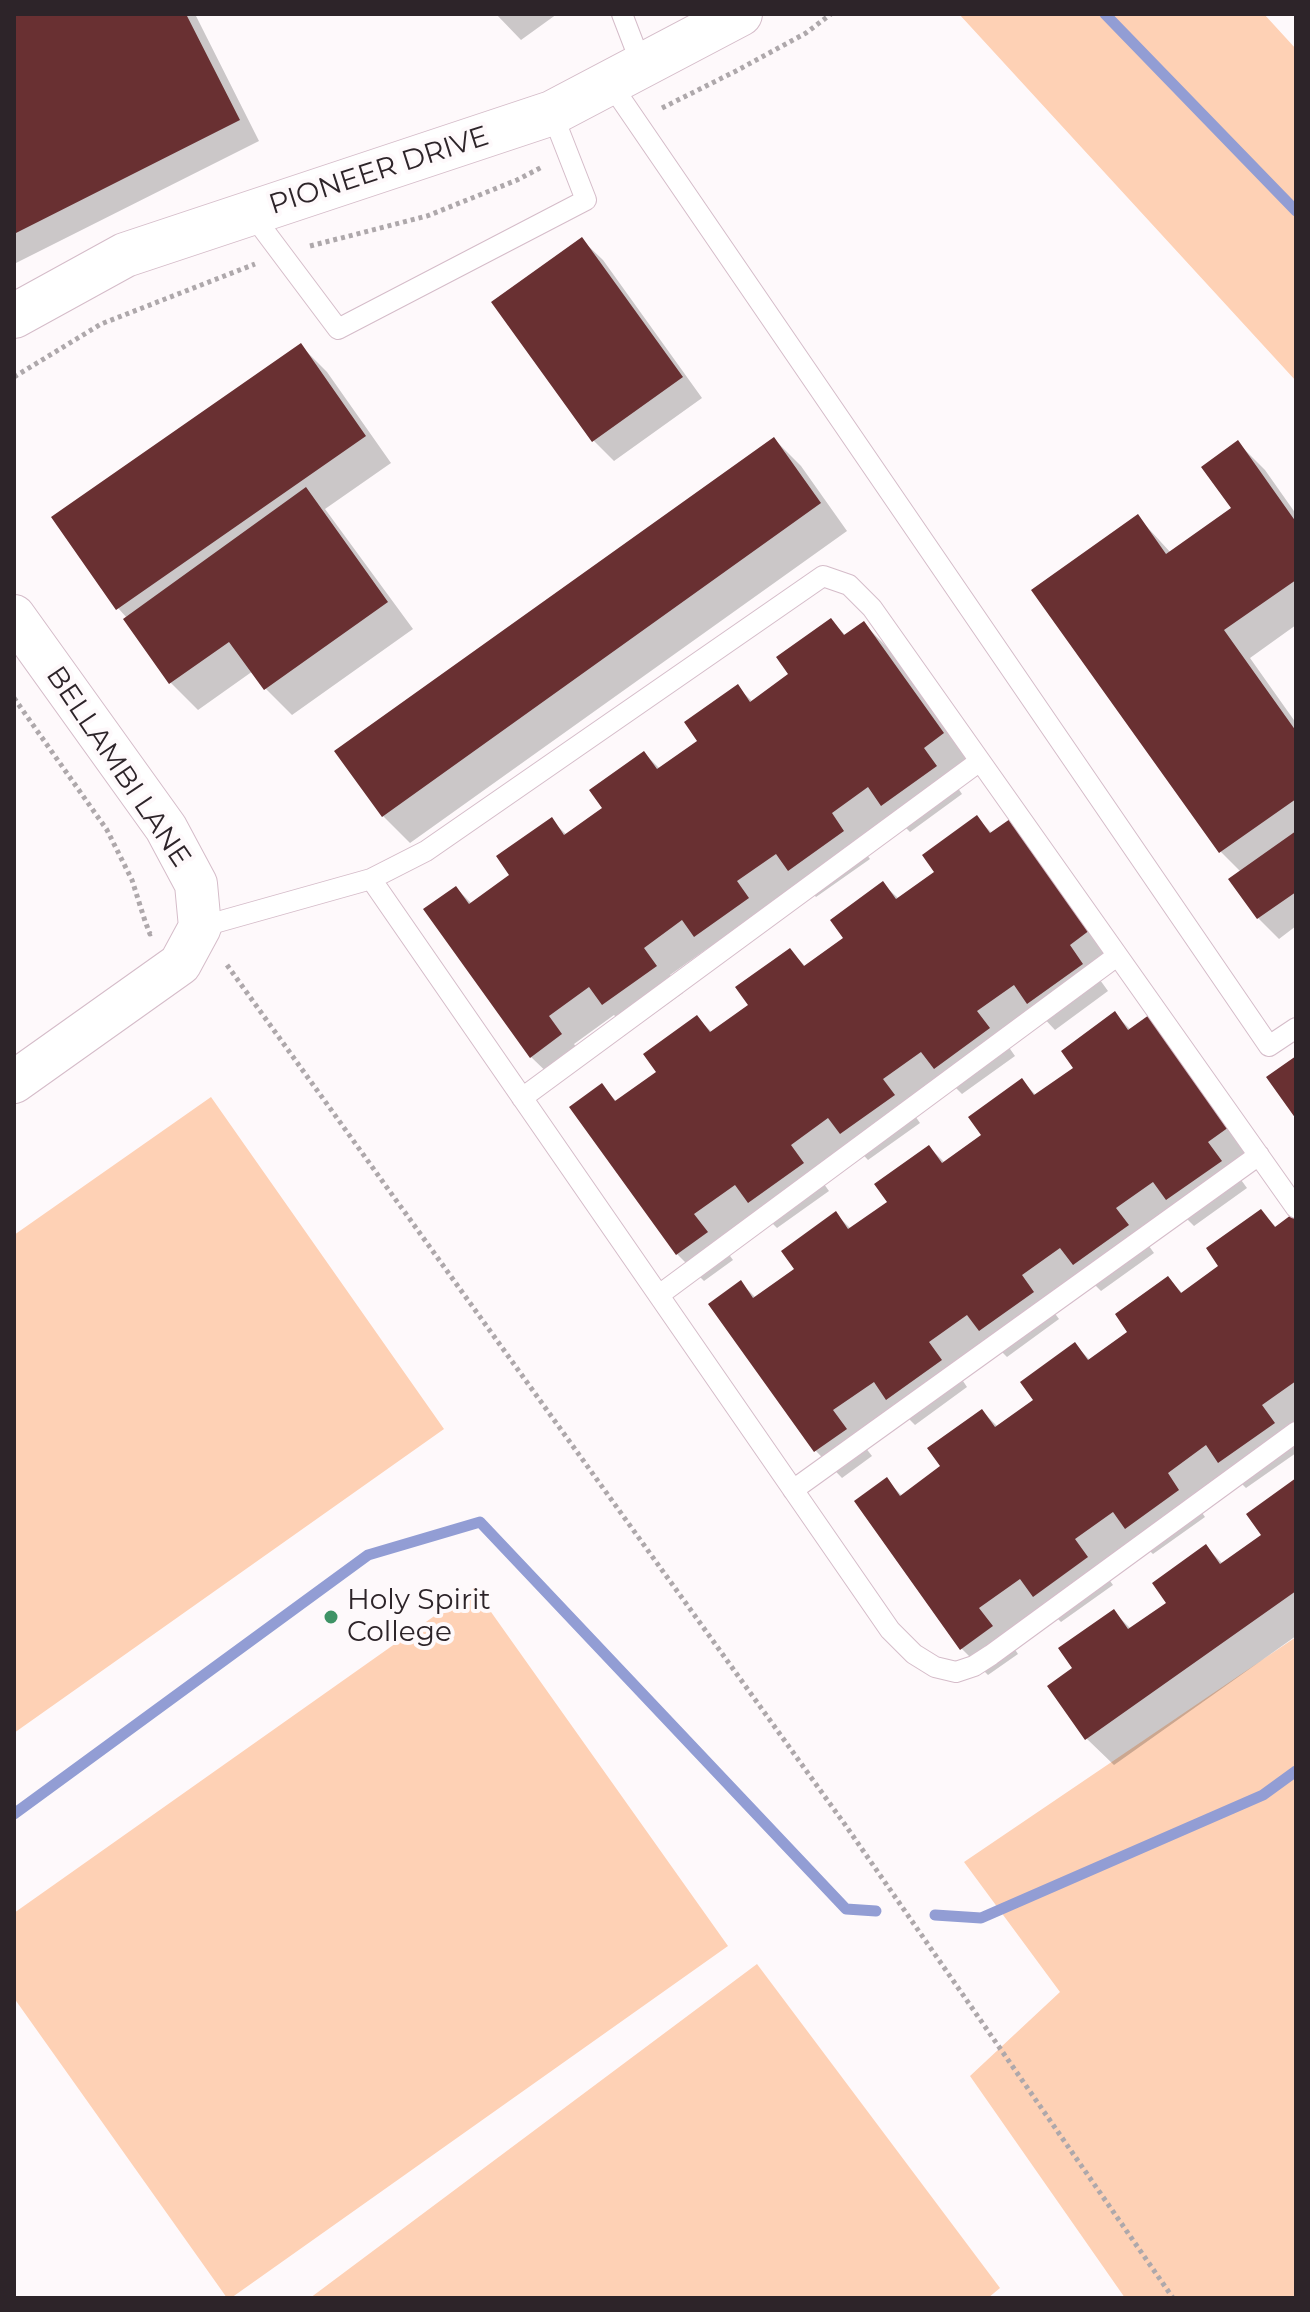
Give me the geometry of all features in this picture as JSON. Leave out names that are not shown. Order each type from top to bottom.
[{"type":"main road","name":"PIONEER DRIVE","points":[[14,316],[125,255],[552,113],[740,14]]},
{"type":"street","name":"BELLAMBI LANE","points":[[14,616],[166,828],[196,884],[200,927]]},
{"type":"street","points":[[14,1082],[180,964],[200,927]]},
{"type":"lane","points":[[622,14],[626,74],[1269,1046],[1296,1028]]},
{"type":"lane","points":[[251,213],[338,329],[586,200],[552,113]]},
{"type":"lane","points":[[200,927],[371,879],[426,851],[823,576],[849,585],[872,608],[1296,1208]]},
{"type":"lane","points":[[522,1098],[980,761]]},
{"type":"lane","points":[[371,879],[890,1630],[914,1654],[935,1667],[956,1672],[974,1666],[991,1655],[1296,1432]]},
{"type":"lane","points":[[659,1295],[1117,956]]},
{"type":"lane","points":[[793,1490],[1259,1155]]},
{"type":"path","points":[[14,698],[107,830],[132,880],[150,934],[200,927],[846,1826],[1173,2298]]},
{"type":"shaded area","points":[[959,14],[1264,14],[1296,49],[1296,381]]},
{"type":"shaded area","points":[[211,1097],[444,1429],[14,1733],[14,1235]]},
{"type":"shaded area","points":[[474,1588],[728,1946],[227,2298],[14,1998],[14,1913]]},
{"type":"shaded area","points":[[1296,1637],[1296,2298],[1125,2298],[970,2076],[1060,1992],[964,1862]]},
{"type":"shaded area","points":[[757,1964],[1000,2288],[988,2298],[310,2298]]},
{"type":"building","points":[[14,14],[186,14],[240,120],[14,234]]},
{"type":"building","points":[[582,237],[683,377],[592,442],[491,302]]},
{"type":"building","points":[[301,343],[366,436],[116,610],[51,517]]},
{"type":"building","points":[[774,437],[821,503],[382,817],[334,751]]},
{"type":"building","points":[[1238,440],[1296,522],[1296,580],[1224,630],[1296,731],[1296,799],[1219,853],[1031,590],[1138,514],[1166,554],[1231,508],[1201,467]]},
{"type":"building","points":[[306,487],[388,602],[264,690],[229,642],[169,684],[123,619]]},
{"type":"building","points":[[831,618],[844,635],[864,621],[944,733],[924,748],[937,766],[881,806],[868,787],[832,813],[844,831],[788,871],[776,854],[737,881],[749,898],[694,937],[682,920],[644,948],[657,966],[602,1005],[589,987],[549,1016],[562,1034],[530,1058],[423,909],[456,886],[469,904],[509,875],[496,856],[552,817],[564,835],[602,808],[589,790],[644,751],[657,769],[697,741],[684,722],[738,684],[750,702],[788,674],[776,657]]},
{"type":"building","points":[[977,815],[990,833],[1010,819],[1090,930],[1070,945],[1083,964],[1027,1004],[1014,985],[977,1011],[990,1028],[934,1069],[921,1052],[883,1079],[895,1095],[840,1134],[828,1118],[791,1145],[804,1163],[748,1203],[735,1185],[694,1214],[708,1232],[676,1255],[569,1107],[602,1083],[615,1101],[656,1072],[643,1054],[697,1015],[710,1032],[748,1005],[735,987],[790,948],[804,966],[843,938],[830,920],[883,881],[896,899],[934,872],[922,855]]},
{"type":"building","points":[[1296,831],[1296,892],[1257,919],[1228,879]]},
{"type":"building","points":[[1115,1011],[1128,1030],[1149,1015],[1229,1127],[1208,1142],[1222,1161],[1166,1200],[1153,1182],[1116,1208],[1129,1225],[1073,1265],[1060,1248],[1022,1275],[1034,1292],[979,1331],[967,1315],[929,1342],[942,1360],[886,1400],[874,1382],[833,1410],[847,1429],[814,1452],[708,1304],[741,1280],[753,1298],[794,1269],[781,1251],[836,1211],[848,1229],[887,1202],[874,1184],[929,1145],[942,1163],[981,1135],[968,1117],[1022,1078],[1034,1095],[1073,1068],[1061,1051]]},
{"type":"building","points":[[1296,1056],[1296,1119],[1266,1077]]},
{"type":"building","points":[[1261,1209],[1275,1227],[1296,1214],[1296,1381],[1262,1405],[1275,1423],[1218,1463],[1206,1445],[1168,1473],[1179,1490],[1125,1529],[1113,1512],[1075,1539],[1088,1557],[1033,1597],[1020,1579],[979,1608],[993,1626],[960,1650],[854,1501],[887,1477],[900,1496],[940,1466],[927,1448],[982,1409],[995,1427],[1033,1400],[1020,1382],[1075,1342],[1088,1360],[1127,1332],[1115,1314],[1168,1276],[1181,1293],[1218,1266],[1206,1248]]},
{"type":"building","points":[[1296,1478],[1296,1591],[1085,1740],[1047,1686],[1072,1668],[1058,1648],[1114,1609],[1128,1629],[1166,1603],[1152,1583],[1206,1544],[1220,1564],[1261,1535],[1246,1514]]},
{"type":"waterway","points":[[1105,14],[1296,211]]},
{"type":"waterway","points":[[14,1814],[368,1555],[480,1522],[846,1909],[876,1911]]},
{"type":"waterway","points":[[935,1915],[981,1918],[1263,1795],[1296,1771]]},
{"type":"place","name":"Holy Spirit College","points":[[331,1617]]}]
